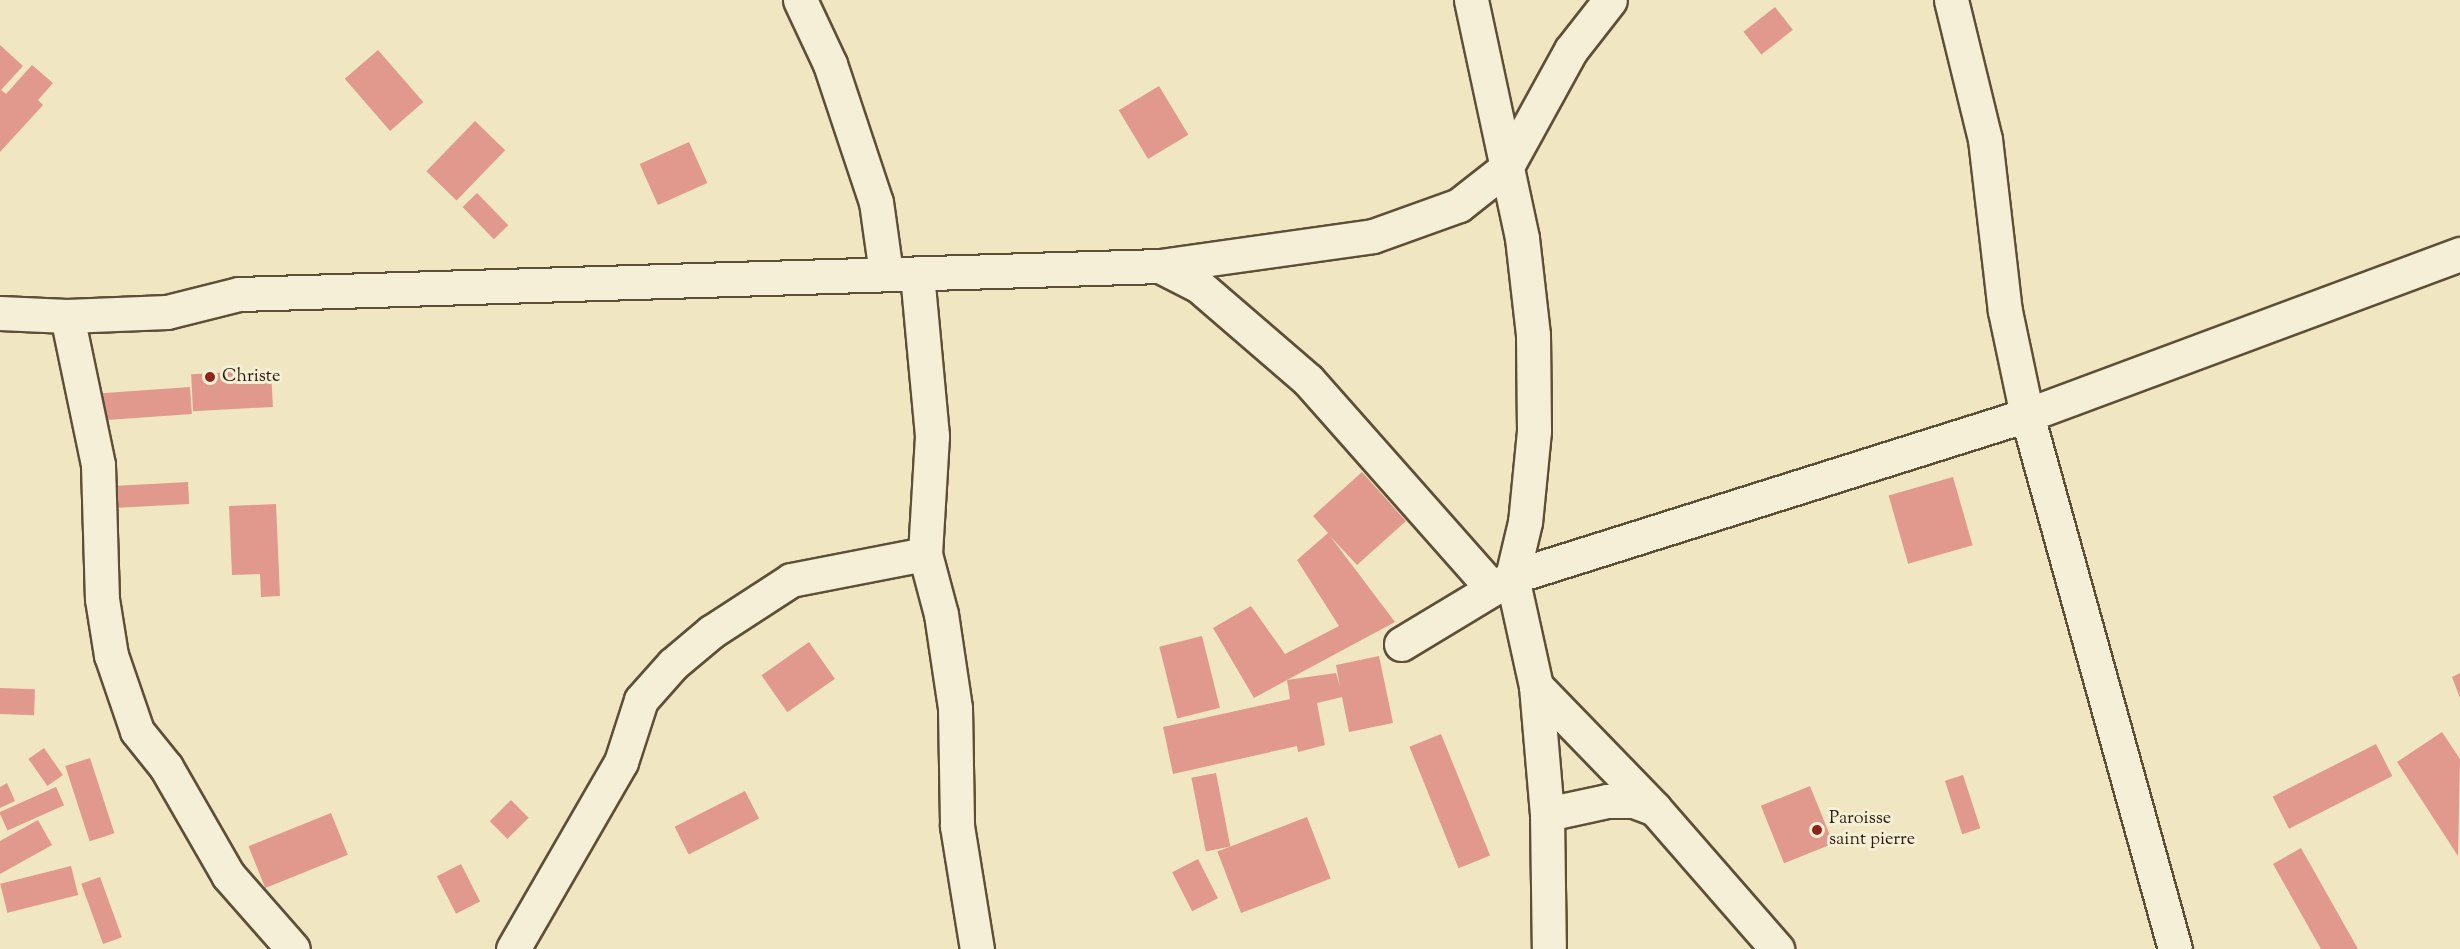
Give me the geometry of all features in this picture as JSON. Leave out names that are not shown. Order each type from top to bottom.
[{"type":"street","points":[[800,0],[830,64],[901,273],[932,436],[925,554],[941,614],[955,708],[957,826],[977,949]]},
{"type":"street","points":[[1471,0],[1522,238],[1533,335],[1534,431],[1525,522],[1502,582]]},
{"type":"street","points":[[0,313],[67,316],[167,312],[239,294],[1161,266],[1374,236],[1459,205],[1506,168],[1571,50],[1610,0]]},
{"type":"street","points":[[1951,0],[1984,139],[2005,311],[2027,416],[2175,949]]},
{"type":"street","points":[[1401,644],[1502,582],[2027,416],[2460,254]]},
{"type":"street","points":[[1161,266],[1199,286],[1308,380],[1502,582],[1536,686],[1547,814],[1549,949]]},
{"type":"street","points":[[67,316],[98,465],[102,599],[111,655],[137,731],[166,767],[228,874],[293,949]]},
{"type":"street","points":[[513,949],[621,762],[641,700],[673,664],[711,632],[791,580],[925,554]]},
{"type":"street","points":[[1536,686],[1655,809],[1777,949]]},
{"type":"street","points":[[1547,814],[1607,801],[1634,801],[1655,809]]},
{"type":"building","points":[[1775,7],[1793,30],[1761,54],[1743,32]]},
{"type":"building","points":[[0,45],[23,66],[1,90],[6,94],[32,65],[53,83],[38,100],[43,105],[0,152]]},
{"type":"building","points":[[378,50],[423,102],[390,131],[345,79]]},
{"type":"building","points":[[1159,86],[1188,135],[1148,159],[1119,110]]},
{"type":"building","points":[[475,121],[505,150],[457,201],[426,171]]},
{"type":"building","points":[[689,142],[707,183],[658,205],[640,164]]},
{"type":"building","points":[[477,193],[508,225],[494,239],[463,207]]},
{"type":"building","points":[[271,370],[273,407],[193,411],[191,374]]},
{"type":"building","points":[[190,387],[192,414],[96,421],[94,394]]},
{"type":"building","points":[[1362,472],[1406,521],[1357,565],[1330,536],[1395,622],[1254,698],[1213,628],[1251,606],[1285,654],[1339,626],[1297,560],[1328,533],[1313,516]]},
{"type":"building","points":[[1953,477],[1973,545],[1908,564],[1889,495]]},
{"type":"building","points":[[188,482],[189,504],[109,508],[108,486]]},
{"type":"building","points":[[276,504],[280,596],[261,597],[260,574],[232,575],[229,506]]},
{"type":"building","points":[[1202,636],[1220,708],[1177,718],[1159,647]]},
{"type":"building","points":[[809,642],[835,679],[787,712],[761,675]]},
{"type":"building","points":[[1379,656],[1393,723],[1349,732],[1342,697],[1317,703],[1325,745],[1298,752],[1297,746],[1173,774],[1163,727],[1290,699],[1287,680],[1336,673],[1340,687],[1336,665]]},
{"type":"building","points":[[2460,673],[2460,698],[2452,677]]},
{"type":"building","points":[[0,688],[35,689],[34,715],[0,714]]},
{"type":"building","points":[[2442,732],[2460,759],[2458,856],[2397,762]]},
{"type":"building","points":[[1441,734],[1490,855],[1459,868],[1409,747]]},
{"type":"building","points":[[2376,744],[2392,776],[2289,829],[2273,797]]},
{"type":"building","points":[[44,748],[63,775],[47,786],[28,759]]},
{"type":"building","points":[[90,758],[114,833],[90,841],[65,766]]},
{"type":"building","points":[[1216,773],[1230,847],[1206,851],[1191,778]]},
{"type":"building","points":[[1963,775],[1980,828],[1962,834],[1945,781]]},
{"type":"building","points":[[7,783],[15,801],[0,808],[0,787]]},
{"type":"building","points":[[1810,786],[1833,843],[1784,863],[1761,806]]},
{"type":"building","points":[[56,787],[64,805],[7,830],[0,812]]},
{"type":"building","points":[[745,791],[759,819],[689,854],[675,827]]},
{"type":"building","points":[[511,800],[529,818],[507,839],[490,821]]},
{"type":"building","points":[[331,813],[348,855],[265,888],[248,846]]},
{"type":"building","points":[[1307,817],[1331,879],[1241,913],[1217,851]]},
{"type":"building","points":[[38,820],[52,845],[0,874],[0,841]]},
{"type":"building","points":[[2301,848],[2358,949],[2321,949],[2273,864]]},
{"type":"building","points":[[1198,859],[1218,898],[1192,911],[1172,872]]},
{"type":"building","points":[[461,864],[480,901],[456,914],[437,876]]},
{"type":"building","points":[[71,866],[78,895],[7,913],[0,884]]},
{"type":"building","points":[[100,877],[122,937],[103,944],[81,884]]},
{"type":"place","name":"Christe","points":[[210,377]]},
{"type":"place","name":"Paroisse saint pierre","points":[[1817,830]]}]
